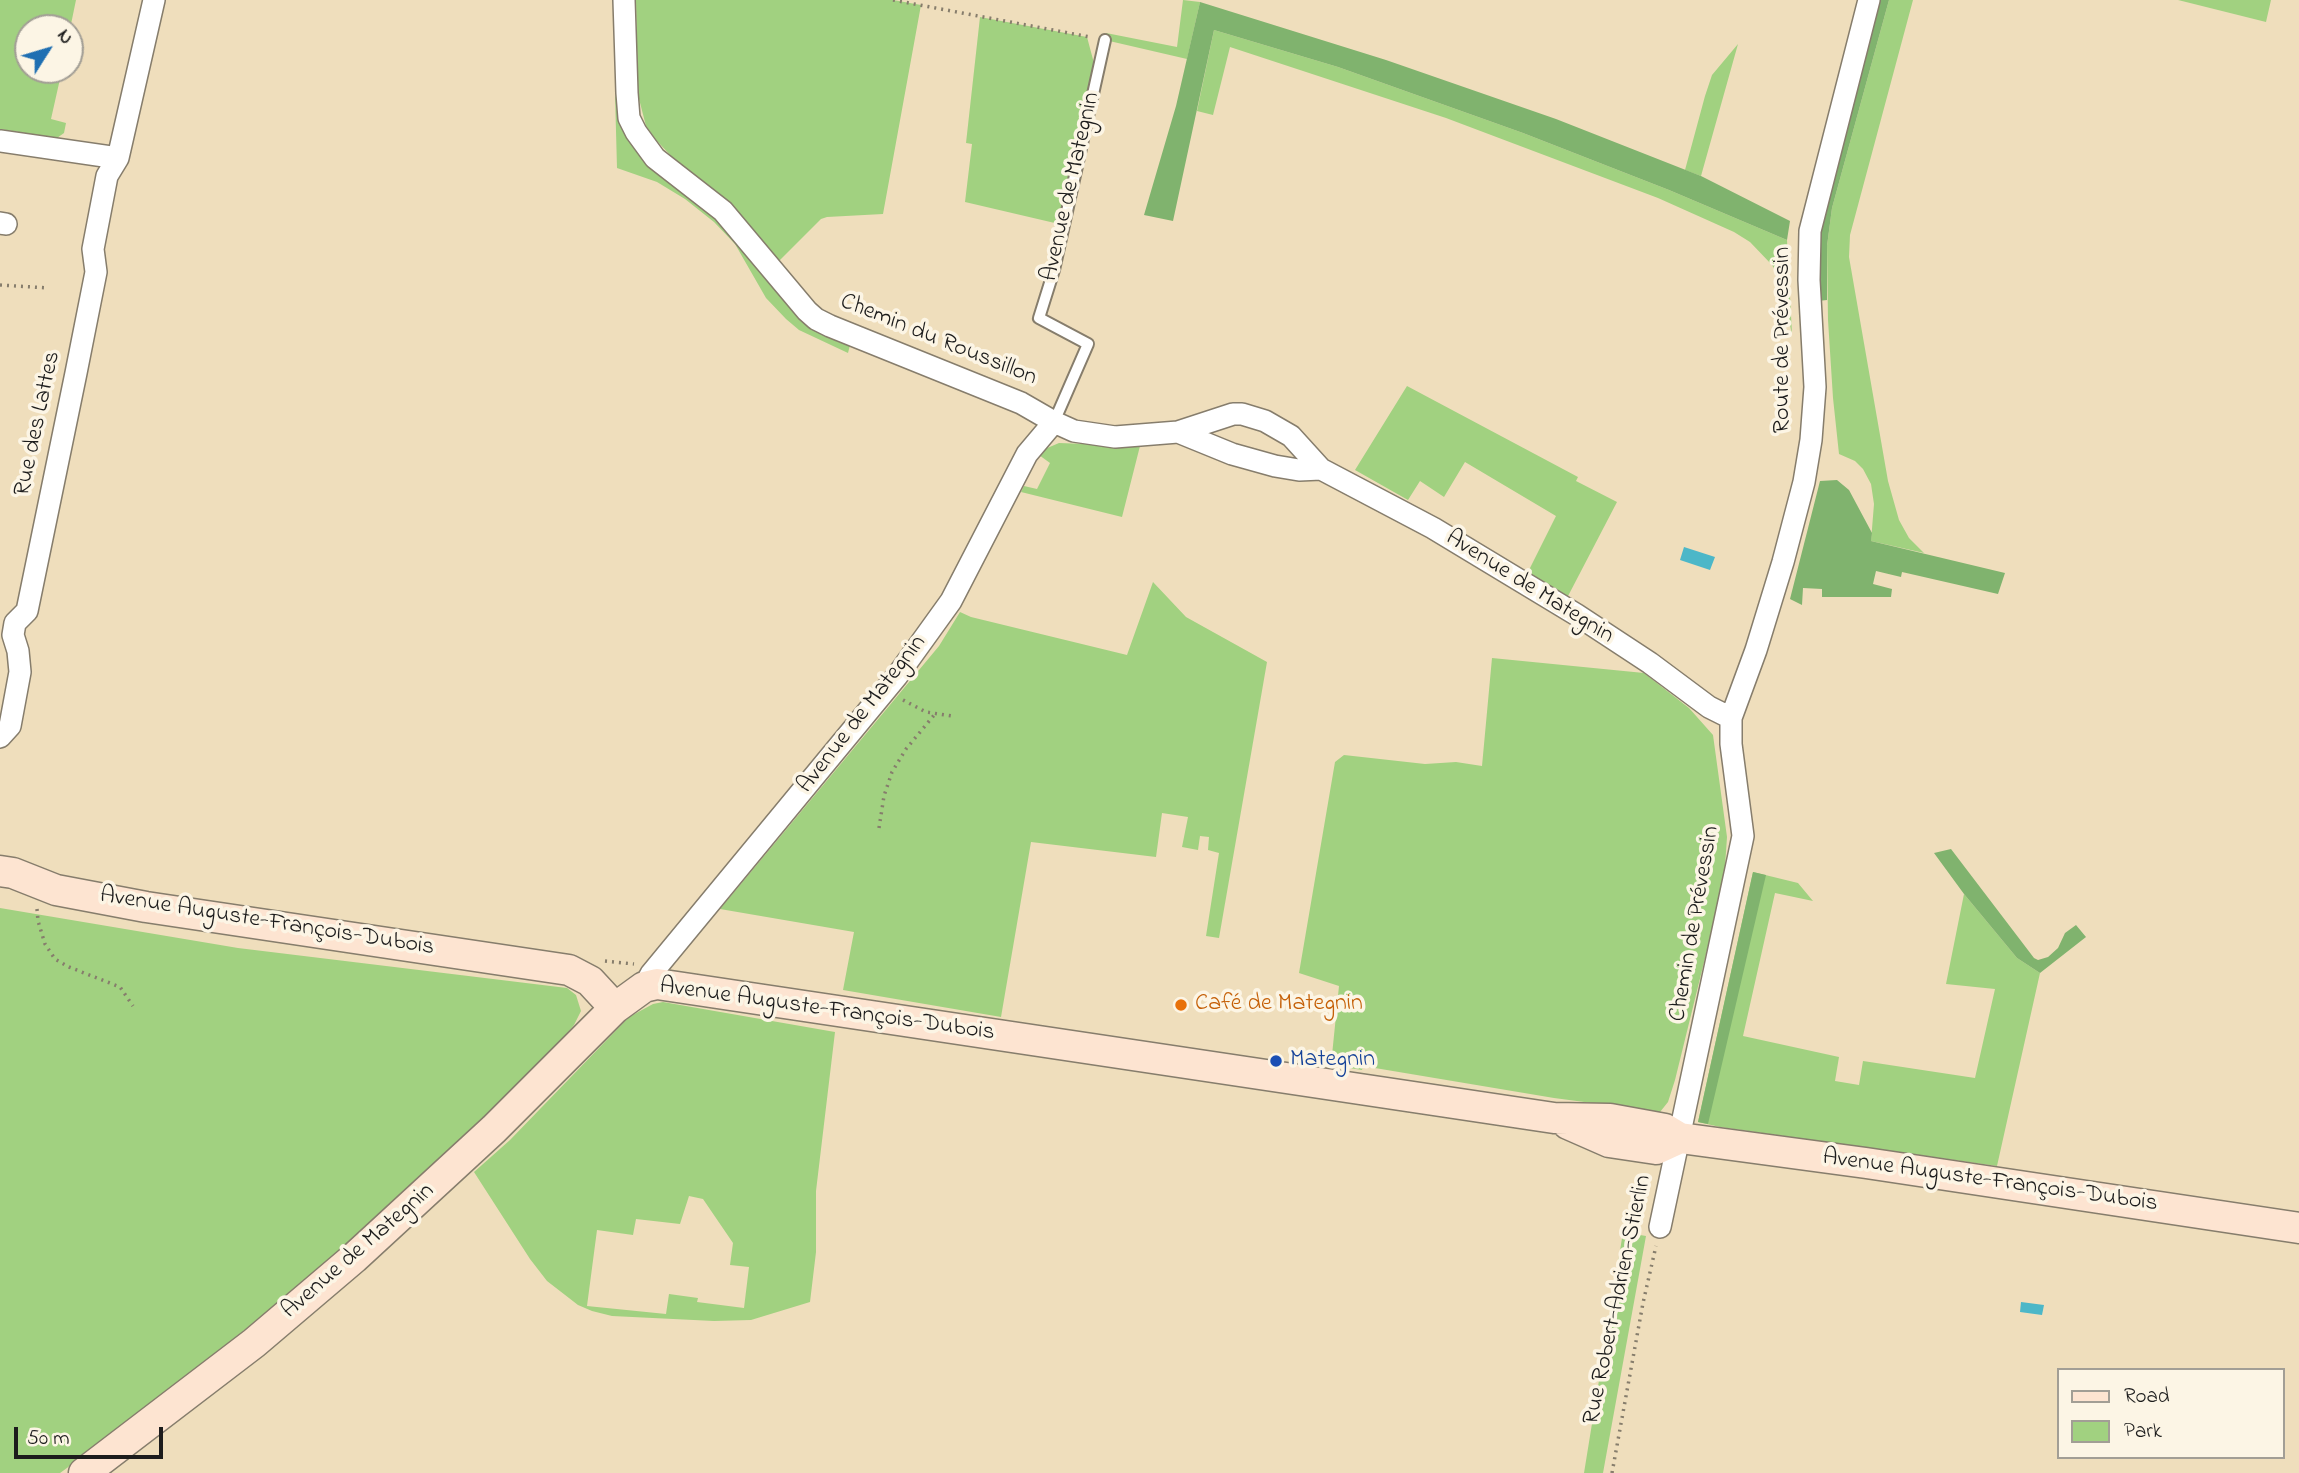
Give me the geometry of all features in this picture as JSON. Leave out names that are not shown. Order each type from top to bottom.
[{"type":"main road","name":"Avenue Auguste-François-Dubois","points":[[0,871],[13,873],[56,890],[149,907],[569,970],[590,981],[615,1009],[644,987],[671,985],[1554,1118],[1609,1142],[1656,1149],[1680,1138],[2299,1227]]},
{"type":"main road","name":"Avenue de Mategnin","points":[[84,1473],[254,1343],[354,1258],[494,1129],[615,1009]]},
{"type":"street","name":"Rue des Lattes","points":[[0,737],[10,726],[20,672],[18,650],[13,635],[15,623],[27,611],[96,272],[93,249],[107,176],[118,158],[154,0]]},
{"type":"street","name":"Chemin du Roussillon","points":[[624,0],[626,93],[629,118],[636,132],[655,158],[723,211],[807,311],[830,326],[1021,403],[1054,422]]},
{"type":"street","name":"Route de Prévessin","points":[[1731,718],[1769,610],[1806,471],[1815,399],[1809,280],[1810,231],[1869,0]]},
{"type":"street","points":[[0,141],[118,158]]},
{"type":"street","name":"Avenue de Mategnin","points":[[644,987],[659,964],[885,691],[951,601],[1027,454],[1054,422],[1074,431],[1115,437],[1178,432],[1233,414],[1253,417],[1280,428],[1291,436],[1321,469],[1433,528],[1577,615],[1709,707],[1731,718]]},
{"type":"street","name":"Avenue de Mategnin","points":[[1178,432],[1233,454],[1275,466],[1299,470],[1321,469]]},
{"type":"street","name":"Chemin de Prévessin","points":[[1680,1138],[1743,836],[1731,744],[1731,718]]},
{"type":"street","name":"Rue Robert-Adrien-Stierlin","points":[[1660,1227],[1680,1138]]},
{"type":"lane","name":"Avenue de Mategnin","points":[[1054,422],[1088,344],[1039,318],[1054,270],[1105,40]]},
{"type":"path","points":[[893,0],[1105,40]]},
{"type":"path","points":[[0,285],[48,288]]},
{"type":"path","points":[[885,691],[926,712],[952,716]]},
{"type":"path","points":[[879,828],[884,796],[892,772],[906,749],[935,714]]},
{"type":"path","points":[[37,904],[38,920],[45,944],[55,958],[69,967],[120,987],[133,1006]]},
{"type":"path","name":"Rue Robert-Adrien-Stierlin","points":[[1612,1473],[1643,1303],[1660,1227]]},
{"type":"green space","points":[[0,0],[76,0],[73,14],[14,14],[14,84],[59,84],[51,119],[66,123],[64,133],[57,138],[0,129]]},
{"type":"green space","points":[[636,0],[893,0],[921,5],[883,214],[821,219],[779,261],[727,201],[673,158],[646,126],[638,95]]},
{"type":"green space","points":[[1183,0],[1200,2],[1187,59],[1105,40],[1106,33],[1177,47]]},
{"type":"green space","points":[[1878,0],[1889,0],[1832,208],[1827,246],[1827,300],[1818,301],[1819,236]]},
{"type":"green space","points":[[1889,0],[1913,0],[1850,235],[1849,257],[1888,481],[1899,520],[1909,538],[1924,553],[1871,541],[1874,504],[1871,484],[1855,461],[1839,454],[1828,320],[1827,246],[1832,208]]},
{"type":"green space","points":[[2178,0],[2271,0],[2266,22]]},
{"type":"green space","points":[[1200,2],[1386,60],[1556,119],[1701,176],[1790,221],[1787,240],[1523,133],[1338,67],[1214,30],[1173,221],[1144,215],[1176,106]]},
{"type":"green space","points":[[980,17],[1087,37],[1095,67],[1059,224],[965,202],[972,144],[966,143]]},
{"type":"green space","points":[[1214,30],[1338,67],[1523,133],[1787,240],[1792,334],[1780,280],[1772,265],[1750,242],[1734,232],[1658,198],[1446,118],[1230,47],[1213,115],[1197,111]]},
{"type":"green space","points":[[1738,44],[1701,176],[1685,170],[1705,96],[1712,75]]},
{"type":"green space","points":[[615,94],[625,132],[642,158],[707,206],[798,316],[838,342],[850,345],[848,353],[799,330],[786,319],[766,298],[735,244],[714,222],[685,199],[657,182],[617,168]]},
{"type":"green space","points":[[1407,386],[1578,477],[1576,481],[1617,502],[1567,598],[1527,574],[1556,516],[1465,462],[1444,497],[1420,481],[1408,500],[1355,470]]},
{"type":"green space","points":[[1059,443],[1140,446],[1122,517],[1021,492],[1024,486],[1037,489],[1050,463],[1039,455]]},
{"type":"green space","points":[[1837,480],[1849,490],[1872,533],[1871,541],[2005,573],[1998,594],[1902,572],[1901,577],[1876,571],[1873,584],[1892,589],[1891,597],[1822,597],[1822,589],[1803,588],[1802,605],[1790,599],[1820,481]]},
{"type":"green space","points":[[1153,582],[1186,617],[1267,662],[1219,938],[1206,936],[1219,853],[1208,850],[1209,837],[1200,836],[1198,850],[1182,847],[1188,817],[1162,813],[1156,857],[1031,842],[1001,1017],[843,990],[854,932],[720,909],[939,646],[960,612],[1127,655]]},
{"type":"green space","points":[[1492,658],[1644,673],[1689,708],[1713,735],[1727,837],[1724,881],[1675,1080],[1668,1102],[1660,1112],[1554,1098],[1363,1066],[1362,1070],[1331,1065],[1339,986],[1299,973],[1335,762],[1344,755],[1425,764],[1456,762],[1482,766]]},
{"type":"green space","points":[[1951,849],[2034,958],[2038,960],[2048,957],[2058,948],[2065,933],[2076,925],[2086,937],[2040,973],[2017,958],[1934,853]]},
{"type":"green space","points":[[1753,872],[1798,883],[1813,901],[1775,893],[1743,1036],[1839,1057],[1835,1081],[1859,1085],[1863,1061],[1975,1078],[1995,989],[1946,984],[1964,894],[2017,958],[2040,973],[1997,1166],[1698,1122]]},
{"type":"green space","points":[[1753,872],[1766,875],[1708,1124],[1698,1122]]},
{"type":"green space","points":[[0,908],[238,948],[567,988],[576,995],[581,1011],[565,1036],[465,1137],[347,1245],[154,1405],[60,1473],[0,1473]]},
{"type":"green space","points":[[663,1002],[835,1032],[816,1191],[816,1252],[810,1302],[751,1320],[612,1316],[592,1311],[578,1305],[547,1281],[474,1172],[510,1140],[629,1017],[653,1004]],"holes":[[[689,1196],[703,1199],[733,1243],[730,1265],[749,1267],[744,1308],[697,1302],[698,1298],[669,1294],[666,1314],[587,1306],[597,1230],[633,1235],[636,1219],[680,1224]]]},
{"type":"green space","points":[[1623,1232],[1646,1236],[1603,1473],[1584,1473]]},
{"type":"water","points":[[1684,547],[1715,557],[1710,570],[1680,560]]},
{"type":"water","points":[[2021,1302],[2044,1305],[2042,1315],[2020,1312]]},
{"type":"place","name":"Café de Mategnin","points":[[1181,1005]]},
{"type":"place","name":"Mategnin","points":[[1276,1061]]}]
